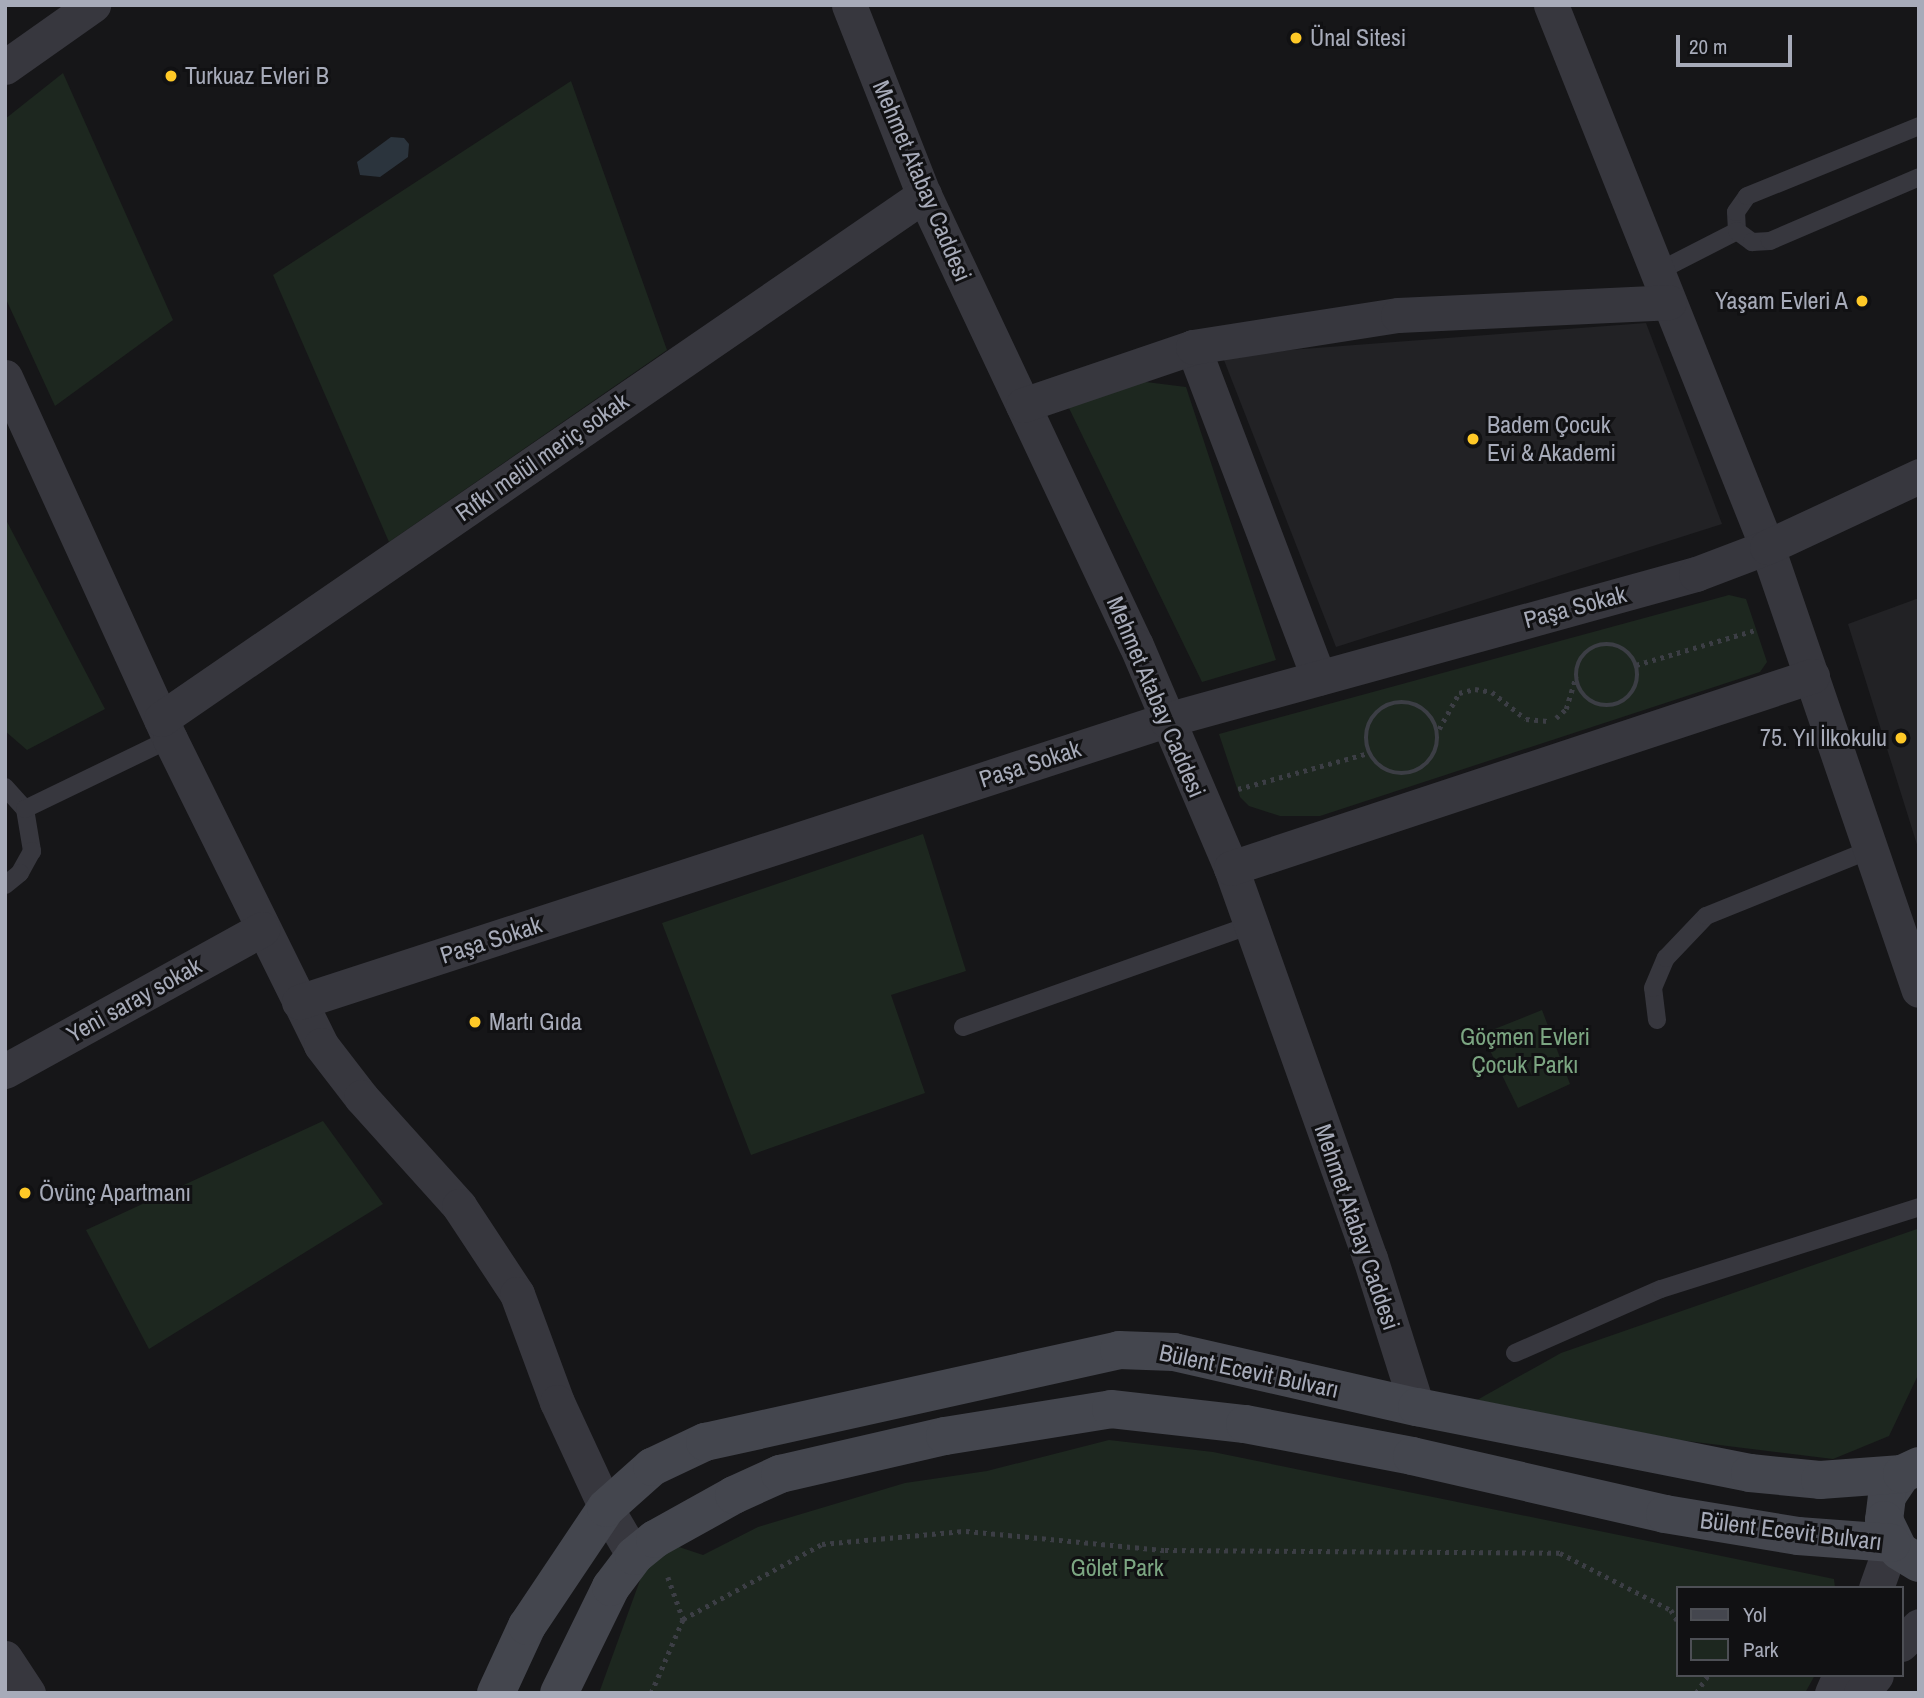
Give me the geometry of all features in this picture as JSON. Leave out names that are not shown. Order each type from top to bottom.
[{"type":"main road","name":"Bülent Ecevit Bulvarı","points":[[496,1693],[527,1626],[606,1508],[652,1467],[705,1442],[1119,1350],[1174,1352],[1417,1407],[1750,1472],[1820,1480],[1913,1461]]},
{"type":"main road","points":[[1417,1407],[1421,1458]]},
{"type":"main road","name":"Bülent Ecevit Bulvarı","points":[[559,1693],[611,1587],[634,1556],[684,1521],[780,1474],[1055,1416],[1111,1409],[1160,1411],[1421,1458],[1665,1514],[1905,1553]]},
{"type":"main road","points":[[1905,1553],[1884,1520],[1887,1496],[1913,1461]]},
{"type":"street","points":[[5,67],[93,5]]},
{"type":"street","name":"Mehmet Atabay Caddesi","points":[[849,5],[924,195],[1136,645],[1231,868],[1370,1258],[1417,1407]]},
{"type":"street","points":[[1551,5],[1767,547],[1919,990]]},
{"type":"street","name":"Rıfkı melül meriç sokak","points":[[166,729],[924,195]]},
{"type":"street","points":[[1023,405],[1193,346],[1398,315],[1663,287]]},
{"type":"street","points":[[1193,346],[1318,678]]},
{"type":"street","points":[[5,377],[166,729],[321,1045],[360,1097],[459,1206],[517,1294],[556,1402],[606,1508],[634,1556]]},
{"type":"street","name":"Paşa Sokak","points":[[299,1002],[1166,720],[1696,574],[1767,547],[1919,476]]},
{"type":"street","points":[[1231,868],[1812,676]]},
{"type":"street","name":"Yeni saray sokak","points":[[5,1071],[262,929]]},
{"type":"street","points":[[1878,1586],[1905,1553]]},
{"type":"street","points":[[1903,1642],[1919,1626]]},
{"type":"street","points":[[5,1658],[28,1693]]},
{"type":"street","points":[[1832,1693],[1839,1677]]},
{"type":"street","points":[[1861,1693],[1873,1677]]},
{"type":"lane","points":[[1737,231],[1736,212],[1746,196],[1919,126]]},
{"type":"lane","points":[[1737,231],[1752,242],[1770,241],[1919,177]]},
{"type":"lane","points":[[1663,287],[1737,231]]},
{"type":"lane","points":[[25,809],[166,729]]},
{"type":"lane","points":[[5,787],[25,809],[32,851],[20,873],[5,885]]},
{"type":"lane","points":[[1657,1020],[1653,988],[1666,958],[1706,916],[1869,850]]},
{"type":"lane","points":[[963,1027],[1251,925]]},
{"type":"lane","points":[[1515,1353],[1661,1289],[1919,1207]]},
{"type":"path","points":[[1636,665],[1792,620]]},
{"type":"path","points":[[1438,730],[1426,710],[1415,703],[1391,703],[1372,718],[1366,741],[1369,752],[1385,770],[1408,774],[1429,763],[1438,730],[1460,692],[1475,688],[1492,692],[1533,722],[1550,721],[1566,709],[1581,658],[1596,646],[1615,645],[1636,665],[1636,686],[1622,702],[1612,706],[1592,702],[1576,676]]},
{"type":"path","points":[[1201,800],[1369,752]]},
{"type":"path","points":[[651,1693],[683,1619],[822,1544],[966,1531],[1165,1550],[1560,1553],[1671,1609],[1675,1616]]},
{"type":"path","points":[[1696,1693],[1707,1677]]},
{"type":"shaded area","points":[[391,137],[404,138],[409,144],[408,157],[380,177],[360,175],[357,162]]},
{"type":"shaded area","name":"Badem Çocuk Evi & Akademi","points":[[1646,323],[1722,524],[1336,647],[1222,355]]},
{"type":"shaded area","name":"75. Yıl İlkokulu","points":[[1919,598],[1919,851],[1848,624]]},
{"type":"green space","points":[[63,73],[173,320],[55,406],[5,297],[5,119]]},
{"type":"green space","points":[[571,81],[667,350],[389,542],[273,275]]},
{"type":"green space","points":[[1130,380],[1186,387],[1276,660],[1202,682],[1067,404]]},
{"type":"green space","points":[[5,518],[105,709],[27,750],[5,731]]},
{"type":"green space","points":[[1729,595],[1746,599],[1767,662],[1760,672],[1320,816],[1280,816],[1249,806],[1240,797],[1219,734]]},
{"type":"green space","points":[[923,834],[966,971],[891,995],[925,1093],[751,1155],[662,923]]},
{"type":"green space","name":"Göçmen Evleri Çocuk Parkı","points":[[1542,1010],[1570,1084],[1518,1108],[1482,1034]]},
{"type":"green space","points":[[323,1121],[383,1204],[149,1349],[86,1230]]},
{"type":"green space","points":[[1917,1229],[1919,1373],[1889,1436],[1833,1459],[1679,1440],[1477,1400],[1561,1353]]},
{"type":"green space","name":"Gölet Park","points":[[1109,1440],[1213,1452],[1834,1579],[1835,1586],[1675,1586],[1675,1677],[1814,1677],[1805,1693],[599,1693],[655,1539],[703,1555],[758,1527],[905,1483],[987,1471]]},
{"type":"place","name":"Ünal Sitesi","points":[[1296,38]]},
{"type":"place","name":"Turkuaz Evleri B","points":[[171,76]]},
{"type":"place","name":"Yaşam Evleri A","points":[[1862,301]]},
{"type":"place","name":"Badem Çocuk Evi & Akademi","points":[[1473,439]]},
{"type":"place","name":"75. Yıl İlkokulu","points":[[1901,738]]},
{"type":"place","name":"Martı Gıda","points":[[475,1022]]},
{"type":"place","name":"Övünç Apartmanı","points":[[25,1193]]}]
